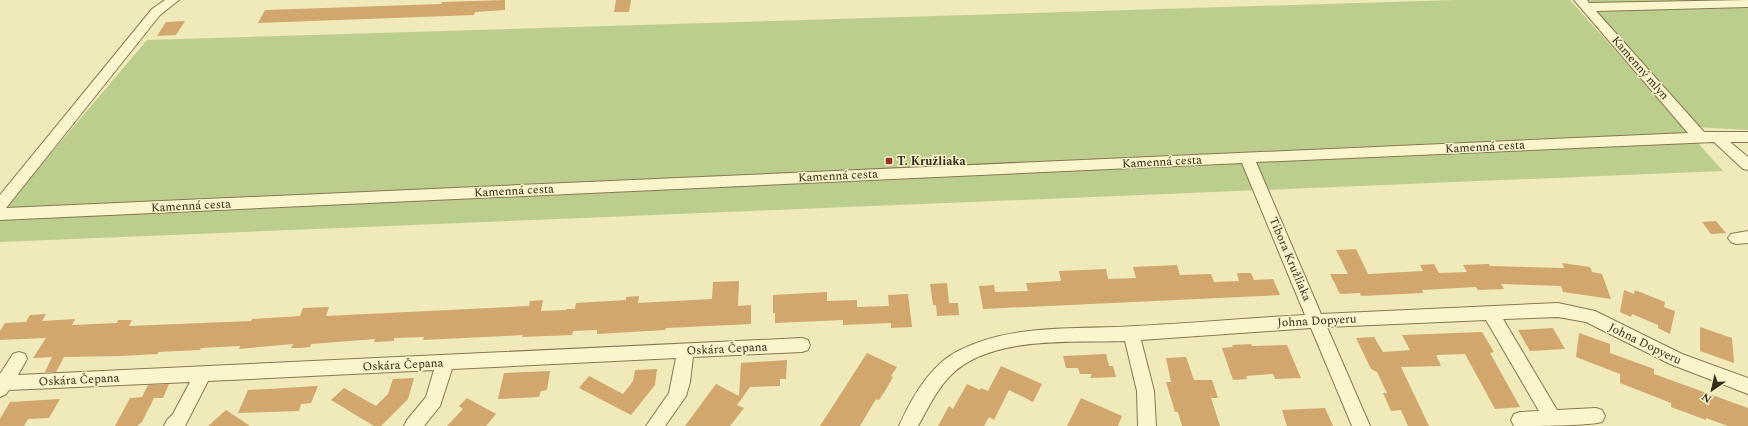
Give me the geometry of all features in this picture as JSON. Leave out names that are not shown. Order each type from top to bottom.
[{"type":"street","points":[[0,205],[156,12],[173,0]]},
{"type":"street","points":[[1583,4],[1704,2],[1748,4]]},
{"type":"street","name":"Kamenný mlyn","points":[[1583,4],[1700,137]]},
{"type":"street","name":"Kamenná cesta","points":[[0,214],[1700,137],[1748,138]]},
{"type":"street","points":[[1719,138],[1726,146],[1745,160]]},
{"type":"street","name":"Tibora Kružliaka","points":[[1247,158],[1361,426]]},
{"type":"street","name":"Johna Dopyeru","points":[[908,426],[932,384],[946,370],[962,357],[987,346],[1010,339],[1131,333],[1317,320],[1558,310],[1589,316],[1676,359],[1748,386]]},
{"type":"street","points":[[1491,313],[1553,419]]},
{"type":"street","points":[[1131,333],[1147,391],[1149,408],[1147,426]]},
{"type":"street","name":"Oskára Čepana","points":[[2,386],[202,374],[685,352],[802,345]]},
{"type":"street","points":[[655,426],[677,396],[681,382],[685,352]]},
{"type":"street","name":"Oskára Čepana","points":[[2,386],[19,359]]},
{"type":"street","points":[[413,426],[434,401],[445,363]]},
{"type":"street","points":[[172,426],[179,420],[202,374]]},
{"type":"street","points":[[1520,420],[1596,416]]},
{"type":"green space","points":[[1456,0],[1570,0],[1723,171],[0,242],[0,213],[147,40]]},
{"type":"green space","points":[[1582,0],[1748,0],[1748,130],[1696,127]]},
{"type":"building","points":[[505,0],[505,10],[475,12],[474,15],[258,23],[265,10],[441,4],[442,2]]},
{"type":"building","points":[[616,0],[631,0],[629,12],[614,12]]},
{"type":"building","points":[[185,21],[176,35],[157,36],[166,22]]},
{"type":"building","points":[[1716,221],[1726,233],[1711,234],[1702,222]]},
{"type":"building","points":[[1356,249],[1368,274],[1423,271],[1420,265],[1434,264],[1439,273],[1467,272],[1463,265],[1489,264],[1490,266],[1564,268],[1562,263],[1590,267],[1592,272],[1602,274],[1611,299],[1563,292],[1561,286],[1501,284],[1504,289],[1478,290],[1476,287],[1422,290],[1423,293],[1361,296],[1360,293],[1340,294],[1330,274],[1348,274],[1336,250]]},
{"type":"building","points":[[1177,265],[1180,275],[1211,274],[1214,282],[1239,281],[1237,273],[1251,273],[1254,280],[1273,279],[1280,295],[983,309],[979,286],[994,285],[995,292],[1028,291],[1026,283],[1061,281],[1059,271],[1106,269],[1108,279],[1136,278],[1133,267]]},
{"type":"building","points":[[739,281],[738,306],[751,305],[751,324],[666,328],[665,330],[597,334],[597,330],[573,331],[572,335],[522,337],[523,335],[423,340],[424,337],[394,338],[394,341],[374,342],[375,339],[311,344],[310,347],[300,348],[291,348],[293,344],[239,349],[240,346],[158,352],[158,354],[64,357],[56,372],[45,372],[52,357],[33,358],[46,338],[0,340],[0,331],[5,323],[26,322],[30,315],[46,314],[42,321],[75,319],[72,325],[117,323],[118,320],[132,320],[129,326],[251,321],[252,319],[300,316],[303,308],[329,307],[326,316],[529,306],[530,301],[543,300],[541,311],[566,310],[575,309],[576,303],[626,300],[626,297],[639,296],[638,303],[712,299],[713,282]]},
{"type":"building","points":[[947,283],[949,303],[958,303],[959,315],[937,316],[936,305],[933,305],[930,284]]},
{"type":"building","points":[[1624,290],[1634,294],[1635,290],[1665,302],[1664,307],[1675,311],[1670,334],[1658,328],[1658,325],[1632,314],[1631,317],[1620,312]]},
{"type":"building","points":[[827,292],[827,301],[857,300],[857,307],[889,306],[888,295],[908,294],[912,327],[891,328],[891,323],[843,325],[843,320],[775,323],[775,313],[773,313],[773,295]]},
{"type":"building","points":[[1700,327],[1732,338],[1734,363],[1700,351]]},
{"type":"building","points":[[1553,328],[1565,349],[1530,351],[1518,330]]},
{"type":"building","points":[[1482,332],[1494,352],[1490,353],[1520,407],[1495,409],[1465,354],[1436,355],[1441,366],[1401,367],[1429,426],[1408,426],[1401,410],[1391,411],[1383,393],[1387,393],[1377,372],[1371,369],[1356,338],[1374,337],[1383,352],[1410,350],[1402,335]]},
{"type":"building","points":[[1579,333],[1610,344],[1610,353],[1654,369],[1654,374],[1748,408],[1748,426],[1728,426],[1706,418],[1706,420],[1671,407],[1671,403],[1620,383],[1620,374],[1576,357]]},
{"type":"building","points":[[1251,344],[1252,346],[1287,345],[1301,378],[1275,379],[1273,374],[1246,376],[1247,379],[1233,380],[1222,348],[1233,347],[1232,345]]},
{"type":"building","points":[[867,353],[897,367],[891,376],[893,377],[885,391],[879,400],[876,399],[860,426],[820,426]]},
{"type":"building","points":[[1106,354],[1109,366],[1113,366],[1116,377],[1090,378],[1092,374],[1080,374],[1078,368],[1066,368],[1063,356]]},
{"type":"building","points":[[1186,357],[1194,380],[1212,380],[1218,398],[1211,398],[1220,426],[1182,426],[1178,412],[1175,412],[1166,382],[1171,382],[1166,358]]},
{"type":"building","points":[[787,360],[786,379],[780,379],[780,386],[750,387],[737,405],[744,408],[730,426],[685,426],[716,384],[739,396],[741,363]]},
{"type":"building","points":[[1001,366],[1042,384],[1033,402],[1009,390],[994,420],[989,417],[984,426],[938,426],[949,406],[953,409],[967,384],[980,390],[981,388],[988,391]]},
{"type":"building","points":[[657,369],[655,385],[631,415],[579,388],[589,376],[623,394],[633,381],[635,370]]},
{"type":"building","points":[[550,371],[547,390],[541,391],[539,397],[498,399],[504,373]]},
{"type":"building","points":[[414,378],[408,399],[381,426],[374,426],[331,400],[344,388],[376,406],[388,394],[393,379]]},
{"type":"building","points":[[169,384],[163,398],[154,398],[142,422],[137,426],[115,426],[130,398],[142,397],[148,385]]},
{"type":"building","points":[[318,386],[311,403],[301,404],[299,411],[238,413],[248,390]]},
{"type":"building","points":[[467,398],[496,414],[486,426],[447,426],[463,409],[459,406]]},
{"type":"building","points":[[1081,398],[1122,416],[1118,426],[1067,426]]},
{"type":"building","points":[[60,399],[49,418],[28,419],[24,426],[0,426],[0,419],[10,402]]},
{"type":"building","points":[[1325,408],[1333,426],[1287,426],[1282,410]]},
{"type":"building","points":[[226,410],[250,426],[208,426]]},
{"type":"place","name":"T. Kružliaka","points":[[889,161]]}]
